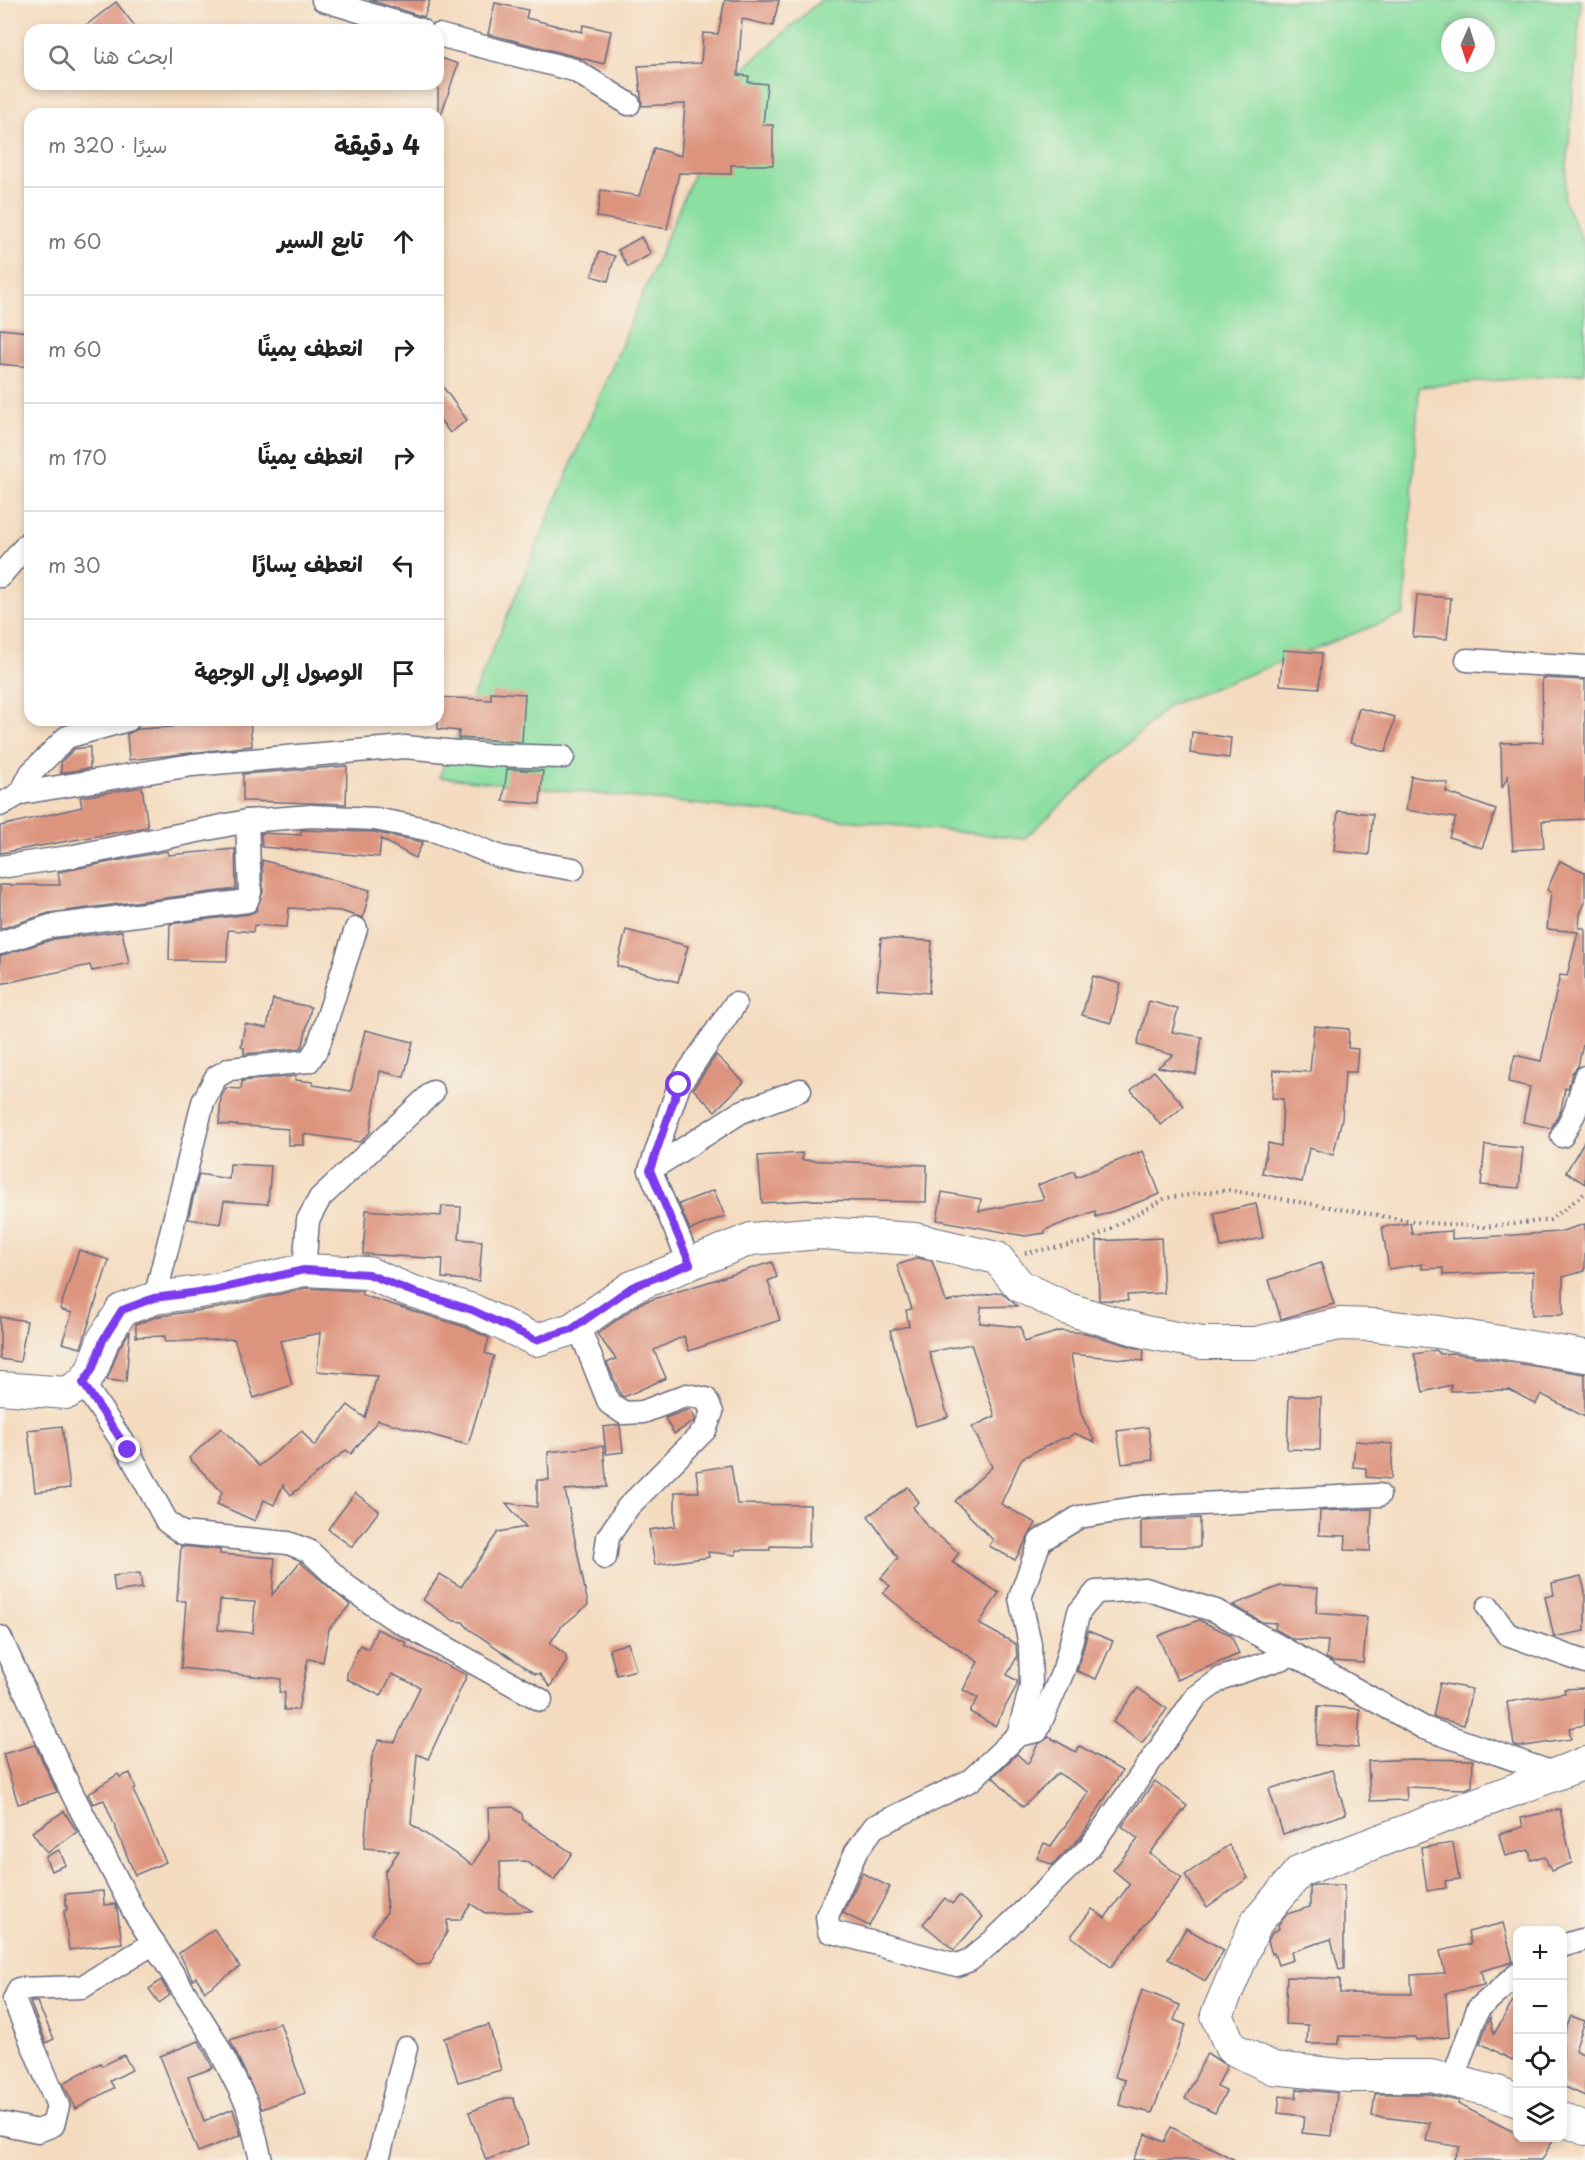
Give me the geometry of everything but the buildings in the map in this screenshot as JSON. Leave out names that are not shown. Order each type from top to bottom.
[{"type":"street","points":[[323,0],[401,24]]},
{"type":"street","points":[[444,37],[574,70],[629,104]]},
{"type":"street","points":[[1,573],[24,548]]},
{"type":"street","points":[[1467,660],[1585,667]]},
{"type":"street","points":[[21,793],[31,773],[67,736],[105,726]]},
{"type":"street","points":[[0,805],[21,793],[192,765],[405,747],[489,755],[563,757]]},
{"type":"street","points":[[0,867],[69,857],[247,821],[311,816],[375,819],[435,831],[501,857],[573,868]]},
{"type":"street","points":[[0,943],[51,926],[247,901],[250,892],[247,821]]},
{"type":"street","points":[[154,1298],[203,1102],[216,1077],[230,1069],[309,1061],[318,1047],[356,929]]},
{"type":"street","points":[[690,1264],[650,1170],[679,1085],[735,1004]]},
{"type":"street","points":[[1562,1136],[1575,1112],[1585,1077]]},
{"type":"street","points":[[650,1170],[741,1112],[800,1090]]},
{"type":"street","points":[[304,1270],[309,1220],[320,1198],[433,1092]]},
{"type":"street","points":[[0,1388],[67,1393],[83,1383],[92,1370],[103,1340],[122,1310],[154,1298],[214,1290],[304,1270],[368,1274],[408,1290],[472,1310],[536,1340],[578,1324],[632,1287],[751,1239],[819,1233],[915,1239],[997,1258],[1020,1286],[1068,1310],[1145,1332],[1202,1343],[1255,1343],[1340,1324],[1374,1325],[1438,1332],[1585,1356]]},
{"type":"street","points":[[578,1324],[609,1403],[624,1413],[643,1412],[687,1395],[706,1399],[712,1412],[705,1430],[628,1507],[608,1537],[605,1558]]},
{"type":"street","points":[[83,1383],[128,1450],[167,1522],[182,1533],[288,1543],[309,1551],[345,1585],[391,1617],[541,1700]]},
{"type":"street","points":[[1018,1736],[1031,1687],[1030,1644],[1020,1598],[1040,1541],[1079,1517],[1141,1507],[1379,1495]]},
{"type":"street","points":[[1293,1655],[1222,1678],[1196,1697],[1091,1846],[994,1940],[970,1959],[957,1965],[830,1931],[827,1916],[856,1852],[874,1827],[970,1780],[1018,1736],[1037,1731],[1064,1669],[1079,1612],[1096,1592],[1144,1588],[1216,1611],[1424,1728],[1572,1769]]},
{"type":"street","points":[[1488,1606],[1507,1634],[1585,1662]]},
{"type":"street","points":[[0,1637],[72,1793],[134,1912],[214,2039],[247,2104],[261,2160]]},
{"type":"street","points":[[1513,2098],[1431,2076],[1349,2076],[1273,2068],[1231,2048],[1217,2015],[1256,1923],[1300,1871],[1572,1769]]},
{"type":"street","points":[[1567,1945],[1585,1939]]},
{"type":"street","points":[[0,2123],[38,2131],[53,2125],[58,2106],[14,2000],[19,1989],[82,1987],[154,1943]]},
{"type":"street","points":[[1452,2081],[1478,2009],[1513,1978]]},
{"type":"street","points":[[378,2160],[406,2048]]},
{"type":"street","points":[[1567,2121],[1585,2129]]},
{"type":"path","points":[[997,1258],[1086,1242],[1166,1198],[1228,1190],[1418,1222],[1483,1227],[1550,1220],[1585,1193]]},
{"type":"green space","points":[[821,0],[1581,0],[1564,200],[1585,247],[1585,373],[1419,387],[1404,614],[1170,705],[1024,839],[439,777],[735,76]]},
{"type":"route","points":[[128,1450],[83,1383],[92,1370],[103,1340],[122,1310],[154,1298],[214,1290],[304,1270],[368,1274],[408,1290],[472,1310],[536,1340],[572,1329],[632,1287],[690,1264],[650,1170],[679,1085]]}]
